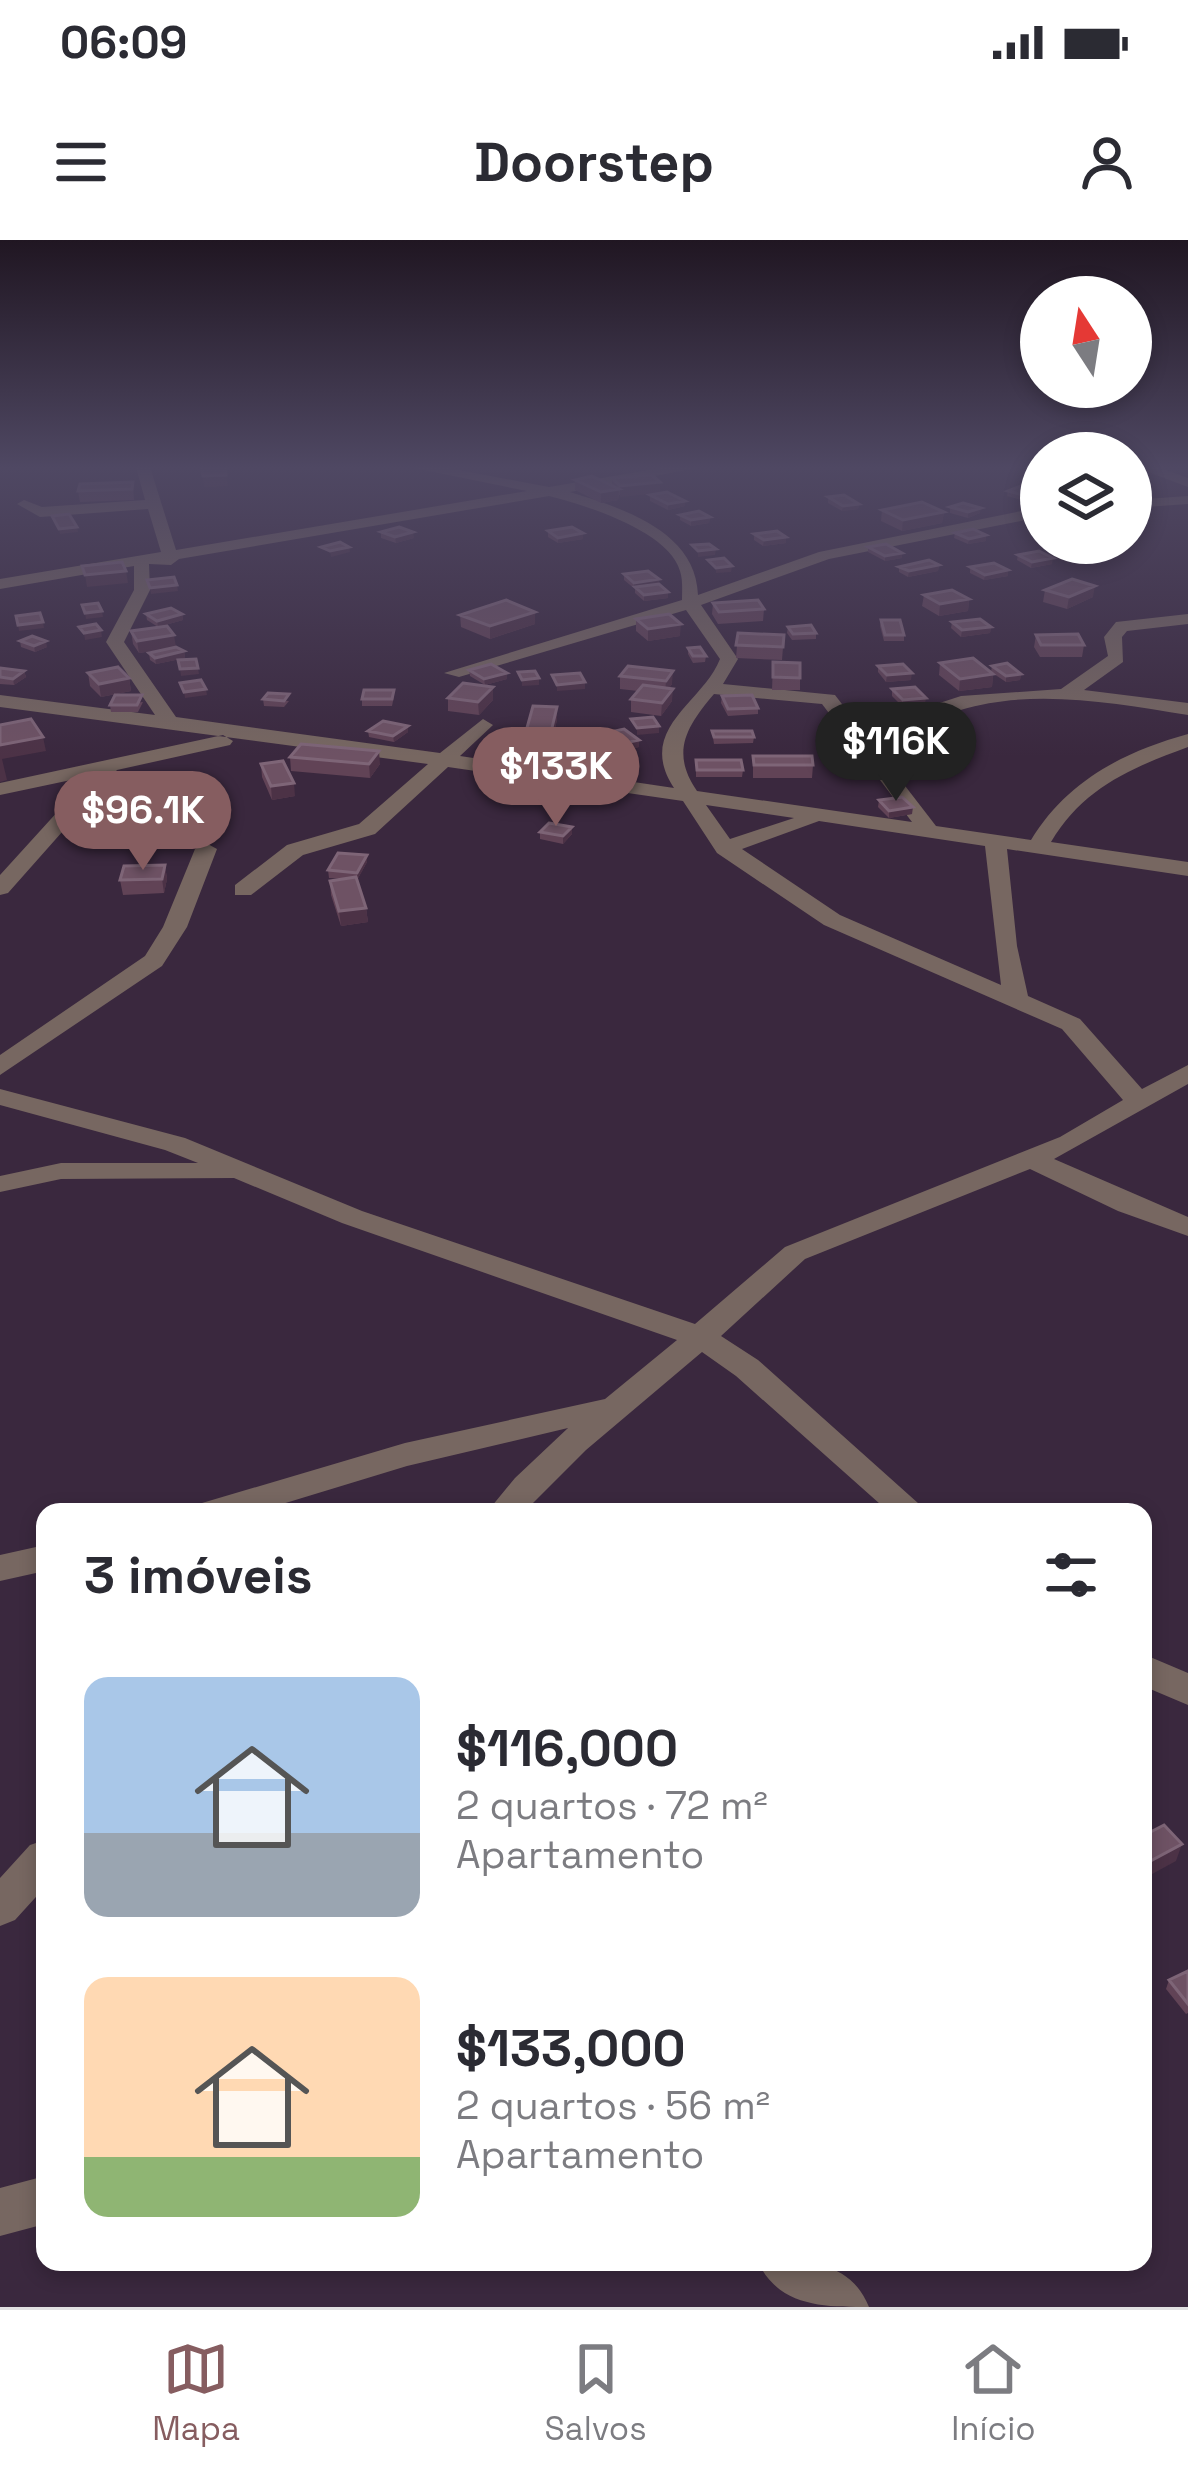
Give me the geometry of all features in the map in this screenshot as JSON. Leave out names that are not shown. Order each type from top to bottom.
[{"type":"street","points":[[0,584],[151,563]]},
{"type":"street","points":[[684,563],[690,574],[691,603],[729,659],[679,723],[674,745],[676,775],[724,848],[832,920],[1016,999],[1081,1033],[1140,1103]]},
{"type":"street","points":[[453,674],[691,603],[801,563]]},
{"type":"street","points":[[142,565],[142,590],[115,642],[176,725],[178,749]]},
{"type":"street","points":[[1063,697],[1117,658],[1113,637],[1122,626],[1188,619]]},
{"type":"street","points":[[710,688],[828,699],[931,832]]},
{"type":"street","points":[[900,730],[916,717],[951,704],[998,695],[1188,709]]},
{"type":"street","points":[[0,701],[266,734],[1188,869]]},
{"type":"street","points":[[243,890],[295,850],[367,829],[437,761],[483,725]]},
{"type":"street","points":[[0,789],[114,761],[266,734]]},
{"type":"street","points":[[1036,849],[1067,798],[1123,766],[1188,740]]},
{"type":"street","points":[[0,888],[114,761]]},
{"type":"street","points":[[724,848],[818,816]]},
{"type":"street","points":[[996,844],[1005,946],[1016,999]]},
{"type":"street","points":[[0,1067],[154,961],[175,926],[206,850]]},
{"type":"street","points":[[513,1503],[607,1408],[701,1337],[766,1272],[795,1253],[1070,1143],[1188,1072]]},
{"type":"street","points":[[0,1097],[119,1125],[352,1216],[701,1337],[747,1368],[901,1503]]},
{"type":"street","points":[[1030,1158],[1127,1205],[1188,1226]]},
{"type":"street","points":[[0,1184],[61,1171],[244,1172]]},
{"type":"street","points":[[244,1503],[405,1455],[607,1408]]},
{"type":"street","points":[[0,1568],[36,1560]]},
{"type":"street","points":[[1152,1673],[1188,1690]]},
{"type":"street","points":[[0,1907],[36,1868]]},
{"type":"street","points":[[0,2212],[36,2202]]},
{"type":"street","points":[[795,2271],[844,2307]]},
{"type":"building","points":[[123,563],[126,571],[85,575],[82,566]]},
{"type":"building","points":[[914,563],[939,565],[909,571],[899,567]]},
{"type":"building","points":[[995,563],[1008,570],[985,575],[970,567]]},
{"type":"building","points":[[648,571],[659,579],[634,583],[624,574]]},
{"type":"building","points":[[174,577],[177,585],[150,588],[147,580]]},
{"type":"building","points":[[1072,579],[1095,586],[1069,597],[1045,590]]},
{"type":"building","points":[[659,584],[668,592],[644,595],[635,587]]},
{"type":"building","points":[[952,590],[969,599],[940,604],[924,595]]},
{"type":"building","points":[[506,600],[535,612],[490,626],[460,615]]},
{"type":"building","points":[[758,600],[764,609],[719,612],[713,603]]},
{"type":"building","points":[[98,603],[102,611],[85,613],[82,605]]},
{"type":"building","points":[[171,608],[182,614],[157,621],[146,614]]},
{"type":"building","points":[[40,613],[43,622],[18,625],[16,616]]},
{"type":"building","points":[[669,614],[681,624],[648,629],[636,619]]},
{"type":"building","points":[[980,619],[991,627],[962,630],[952,622]]},
{"type":"building","points":[[881,620],[900,620],[904,635],[885,635]]},
{"type":"building","points":[[96,624],[101,630],[84,633],[79,627]]},
{"type":"building","points":[[811,625],[816,633],[793,634],[788,627]]},
{"type":"building","points":[[167,626],[174,635],[137,641],[131,631]]},
{"type":"building","points":[[738,633],[784,635],[783,647],[736,645]]},
{"type":"building","points":[[1078,634],[1084,645],[1041,645],[1036,635]]},
{"type":"building","points":[[32,636],[46,641],[34,646],[20,641]]},
{"type":"building","points":[[176,647],[184,651],[155,658],[149,653]]},
{"type":"building","points":[[700,647],[706,656],[693,656],[688,648]]},
{"type":"building","points":[[973,658],[993,674],[960,679],[940,663]]},
{"type":"building","points":[[196,659],[198,668],[180,669],[178,660]]},
{"type":"building","points":[[773,662],[800,663],[800,678],[773,677]]},
{"type":"building","points":[[1007,663],[1021,674],[1006,676],[992,666]]},
{"type":"building","points":[[491,664],[507,673],[484,679],[469,670]]},
{"type":"building","points":[[903,664],[912,673],[887,675],[878,666]]},
{"type":"building","points":[[628,666],[673,671],[666,681],[620,676]]},
{"type":"building","points":[[118,667],[129,678],[99,684],[88,673]]},
{"type":"building","points":[[0,668],[24,671],[13,679],[0,677]]},
{"type":"building","points":[[535,671],[539,678],[522,680],[518,672]]},
{"type":"building","points":[[580,673],[585,682],[557,685],[552,675]]},
{"type":"building","points":[[201,680],[206,689],[184,692],[180,683]]},
{"type":"building","points":[[463,683],[493,687],[478,702],[448,698]]},
{"type":"building","points":[[643,685],[673,689],[662,703],[631,699]]},
{"type":"building","points":[[915,687],[926,698],[903,700],[892,689]]},
{"type":"building","points":[[364,690],[394,690],[392,699],[362,699]]},
{"type":"building","points":[[268,693],[289,694],[284,701],[263,699]]},
{"type":"building","points":[[115,695],[142,695],[137,705],[110,705]]},
{"type":"building","points":[[752,695],[758,708],[728,709],[722,696]]},
{"type":"building","points":[[533,706],[557,707],[550,736],[525,735]]},
{"type":"building","points":[[653,717],[659,726],[637,728],[631,719]]},
{"type":"building","points":[[31,719],[43,737],[0,745],[0,725]]},
{"type":"building","points":[[383,721],[408,726],[393,736],[368,731]]},
{"type":"building","points":[[624,729],[639,740],[611,746],[596,735]]},
{"type":"building","points":[[712,731],[752,731],[754,737],[714,737]]},
{"type":"building","points":[[301,744],[379,751],[369,764],[290,757]]},
{"type":"building","points":[[753,756],[812,756],[813,765],[754,765]]},
{"type":"building","points":[[696,760],[741,760],[743,770],[697,770]]},
{"type":"building","points":[[283,761],[294,783],[271,786],[261,764]]},
{"type":"building","points":[[870,763],[876,771],[861,773],[855,765]]},
{"type":"building","points":[[902,797],[913,807],[889,811],[879,800]]},
{"type":"building","points":[[549,823],[572,827],[563,836],[540,832]]},
{"type":"building","points":[[338,853],[367,855],[357,873],[328,870]]},
{"type":"building","points":[[165,865],[162,879],[120,880],[124,866]]},
{"type":"building","points":[[356,877],[366,908],[339,911],[330,881]]},
{"type":"building","points":[[1164,1825],[1182,1844],[1152,1860],[1152,1831]]},
{"type":"building","points":[[1188,1971],[1188,2004],[1169,1980]]}]
